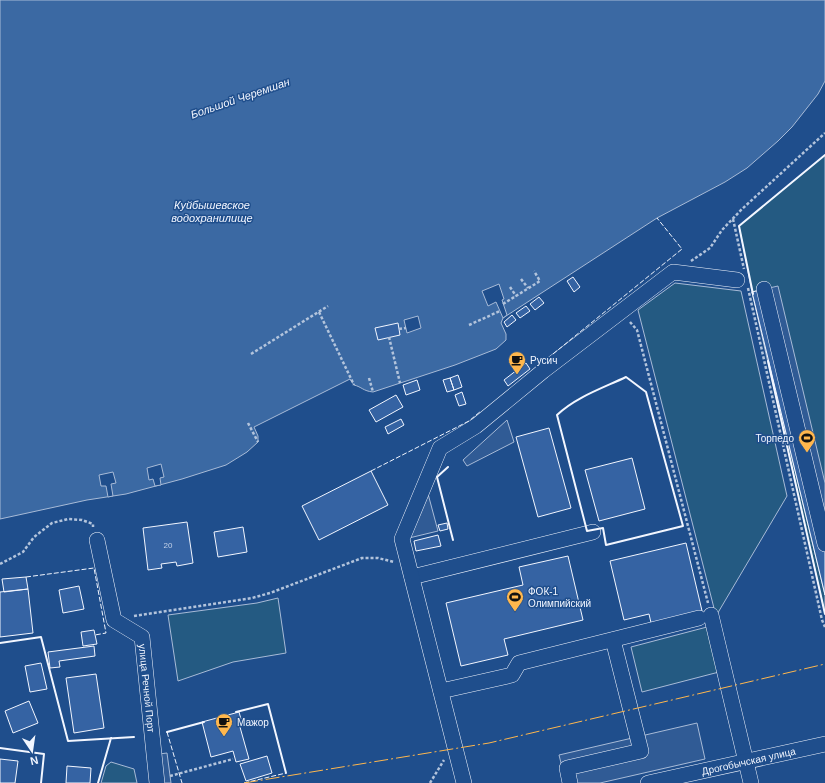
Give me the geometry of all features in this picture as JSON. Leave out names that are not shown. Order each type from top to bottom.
[{"type":"street","points":[[464,783],[402,539],[440,448],[476,426],[543,371],[673,272],[743,278]]},
{"type":"street","points":[[764,289],[825,544]]},
{"type":"street","points":[[411,574],[593,532]]},
{"type":"street","points":[[97,540],[114,620]]},
{"type":"street","points":[[441,691],[512,675],[518,663],[705,617],[751,783]]},
{"type":"street","name":"улица Речной Порт","points":[[114,620],[142,637],[163,780]]},
{"type":"street","points":[[570,783],[566,768],[641,751],[613,640]]},
{"type":"street","name":"Дрогобычская улица","points":[[648,783],[825,744]]},
{"type":"path","points":[[673,272],[710,248],[722,230],[742,209],[825,133]]},
{"type":"path","points":[[733,219],[743,278],[820,612],[825,627]]},
{"type":"path","points":[[503,304],[540,281],[534,271]]},
{"type":"path","points":[[521,279],[528,288]]},
{"type":"path","points":[[510,287],[516,296]]},
{"type":"path","points":[[251,354],[328,306]]},
{"type":"path","points":[[470,325],[500,311]]},
{"type":"path","points":[[622,311],[637,330],[705,617]]},
{"type":"path","points":[[320,312],[354,385]]},
{"type":"path","points":[[399,329],[406,328]]},
{"type":"path","points":[[390,337],[400,383]]},
{"type":"path","points":[[369,378],[373,392]]},
{"type":"path","points":[[248,423],[258,442]]},
{"type":"path","points":[[0,564],[23,552],[34,537],[52,523],[68,519],[82,520],[93,524],[97,540]]},
{"type":"path","points":[[114,620],[270,594],[362,558],[378,558],[397,563],[411,574]]},
{"type":"path","points":[[430,783],[454,742]]},
{"type":"path","points":[[163,780],[233,759]]},
{"type":"shaded area","name":"Торпедо","points":[[825,155],[825,614],[752,292],[739,226]]},
{"type":"shaded area","points":[[675,283],[741,291],[787,496],[716,616],[638,310]]},
{"type":"shaded area","points":[[778,286],[825,483],[825,595],[752,292]]},
{"type":"shaded area","points":[[507,420],[514,442],[467,466],[463,460]]},
{"type":"shaded area","points":[[427,490],[438,531],[409,538]]},
{"type":"shaded area","points":[[278,598],[286,653],[233,662],[178,681],[168,615],[257,603]]},
{"type":"shaded area","points":[[707,627],[719,672],[642,692],[631,647]]},
{"type":"shaded area","points":[[697,723],[705,759],[600,783],[566,783],[559,755]]},
{"type":"shaded area","points":[[167,753],[171,783],[162,783],[159,754]]},
{"type":"shaded area","points":[[111,762],[134,769],[137,783],[101,783],[106,766]]},
{"type":"water","name":"Куйбышевское водохранилище","points":[[0,0],[825,0],[825,81],[818,94],[792,127],[747,168],[725,182],[657,218],[503,318],[501,323],[506,334],[506,340],[496,349],[455,365],[373,392],[354,385],[350,379],[254,427],[258,436],[258,442],[247,452],[226,465],[126,494],[87,500],[0,519]]},
{"type":"pier","points":[[499,284],[507,315],[503,318],[496,302],[488,306],[482,291]]},
{"type":"pier","points":[[418,316],[421,328],[407,333],[404,320]]},
{"type":"pier","points":[[161,464],[164,477],[160,478],[161,485],[155,486],[153,479],[149,480],[147,468]]},
{"type":"pier","points":[[113,472],[116,483],[111,484],[113,496],[108,497],[106,486],[101,486],[99,475]]},
{"type":"building","points":[[573,277],[580,287],[574,292],[567,281]]},
{"type":"building","points":[[764,289],[825,544],[825,595],[752,292]]},
{"type":"building","points":[[539,297],[544,303],[535,310],[530,304]]},
{"type":"building","points":[[526,306],[530,311],[520,318],[516,313]]},
{"type":"building","points":[[512,315],[516,320],[507,327],[504,322]]},
{"type":"building","points":[[398,323],[400,335],[378,340],[375,328]]},
{"type":"building","name":"Русич","points":[[526,363],[530,369],[508,386],[504,380]]},
{"type":"building","points":[[458,375],[462,387],[454,390],[450,378]]},
{"type":"building","points":[[450,378],[454,390],[447,392],[443,380]]},
{"type":"building","points":[[417,380],[420,390],[406,395],[403,385]]},
{"type":"building","points":[[462,392],[466,404],[459,406],[455,395]]},
{"type":"building","points":[[396,395],[403,407],[376,422],[369,410]]},
{"type":"building","points":[[401,419],[404,425],[388,434],[385,427]]},
{"type":"building","points":[[549,428],[571,508],[538,517],[516,437]]},
{"type":"building","points":[[632,458],[645,509],[599,521],[585,470]]},
{"type":"building","points":[[371,471],[388,505],[319,540],[302,506]]},
{"type":"building","points":[[187,522],[193,563],[177,566],[176,562],[161,564],[162,568],[148,570],[143,528]]},
{"type":"building","points":[[447,523],[448,529],[440,531],[438,525]]},
{"type":"building","points":[[243,527],[247,552],[218,557],[214,532]]},
{"type":"building","points":[[438,535],[441,546],[416,551],[414,541]]},
{"type":"building","points":[[686,543],[703,615],[652,627],[649,614],[624,620],[610,561]]},
{"type":"building","name":"ФОК-1 Олимпийский","points":[[568,556],[583,620],[504,639],[508,655],[461,666],[446,603],[523,585],[519,567]]},
{"type":"building","points":[[26,577],[28,589],[4,592],[2,579]]},
{"type":"building","points":[[79,586],[84,609],[63,613],[59,590]]},
{"type":"building","points":[[28,589],[33,633],[0,637],[0,592]]},
{"type":"building","points":[[94,630],[97,644],[83,646],[81,632]]},
{"type":"building","points":[[94,646],[95,656],[59,661],[60,667],[50,668],[48,652]]},
{"type":"building","points":[[41,663],[47,689],[30,692],[25,666]]},
{"type":"building","points":[[96,674],[104,728],[74,733],[66,678]]},
{"type":"building","points":[[29,701],[38,723],[13,733],[5,711]]},
{"type":"building","name":"Мажор","points":[[239,712],[241,719],[238,720],[249,759],[236,762],[233,751],[211,757],[202,722]]},
{"type":"building","points":[[267,756],[272,773],[246,781],[240,764]]},
{"type":"building","points":[[0,759],[18,761],[15,783],[0,783]]},
{"type":"building","points":[[67,766],[91,768],[90,783],[66,783]]},
{"type":"fence","points":[[553,354],[682,249],[657,218]]},
{"type":"fence","points":[[371,471],[469,421],[481,411]]},
{"type":"fence","points":[[26,577],[94,568],[106,633],[95,635]]},
{"type":"fence","points":[[167,732],[182,783]]},
{"type":"fence","points":[[244,783],[286,773]]},
{"type":"wall","points":[[753,294],[739,226],[825,155]]},
{"type":"wall","points":[[768,361],[825,614]]},
{"type":"wall","points":[[626,377],[646,392],[683,526],[606,545],[603,528],[587,531],[557,415],[581,398],[626,377]]},
{"type":"wall","points":[[448,467],[437,477],[453,540]]},
{"type":"wall","points":[[0,643],[41,637],[68,741],[134,737]]},
{"type":"wall","points":[[236,712],[268,704],[286,773]]},
{"type":"wall","points":[[167,732],[204,722]]},
{"type":"wall","points":[[98,783],[111,738]]},
{"type":"wall","points":[[0,748],[44,754],[41,783]]},
{"type":"power","points":[[244,783],[489,743],[825,664]]},
{"type":"place","name":"Русич","points":[[517,375]]},
{"type":"place","name":"Торпедо","points":[[807,453]]},
{"type":"place","name":"ФОК-1 Олимпийский","points":[[515,612]]},
{"type":"place","name":"Мажор","points":[[224,737]]},
{"type":"water label","name":"Большой Черемшан","points":[[240,98]]}]
